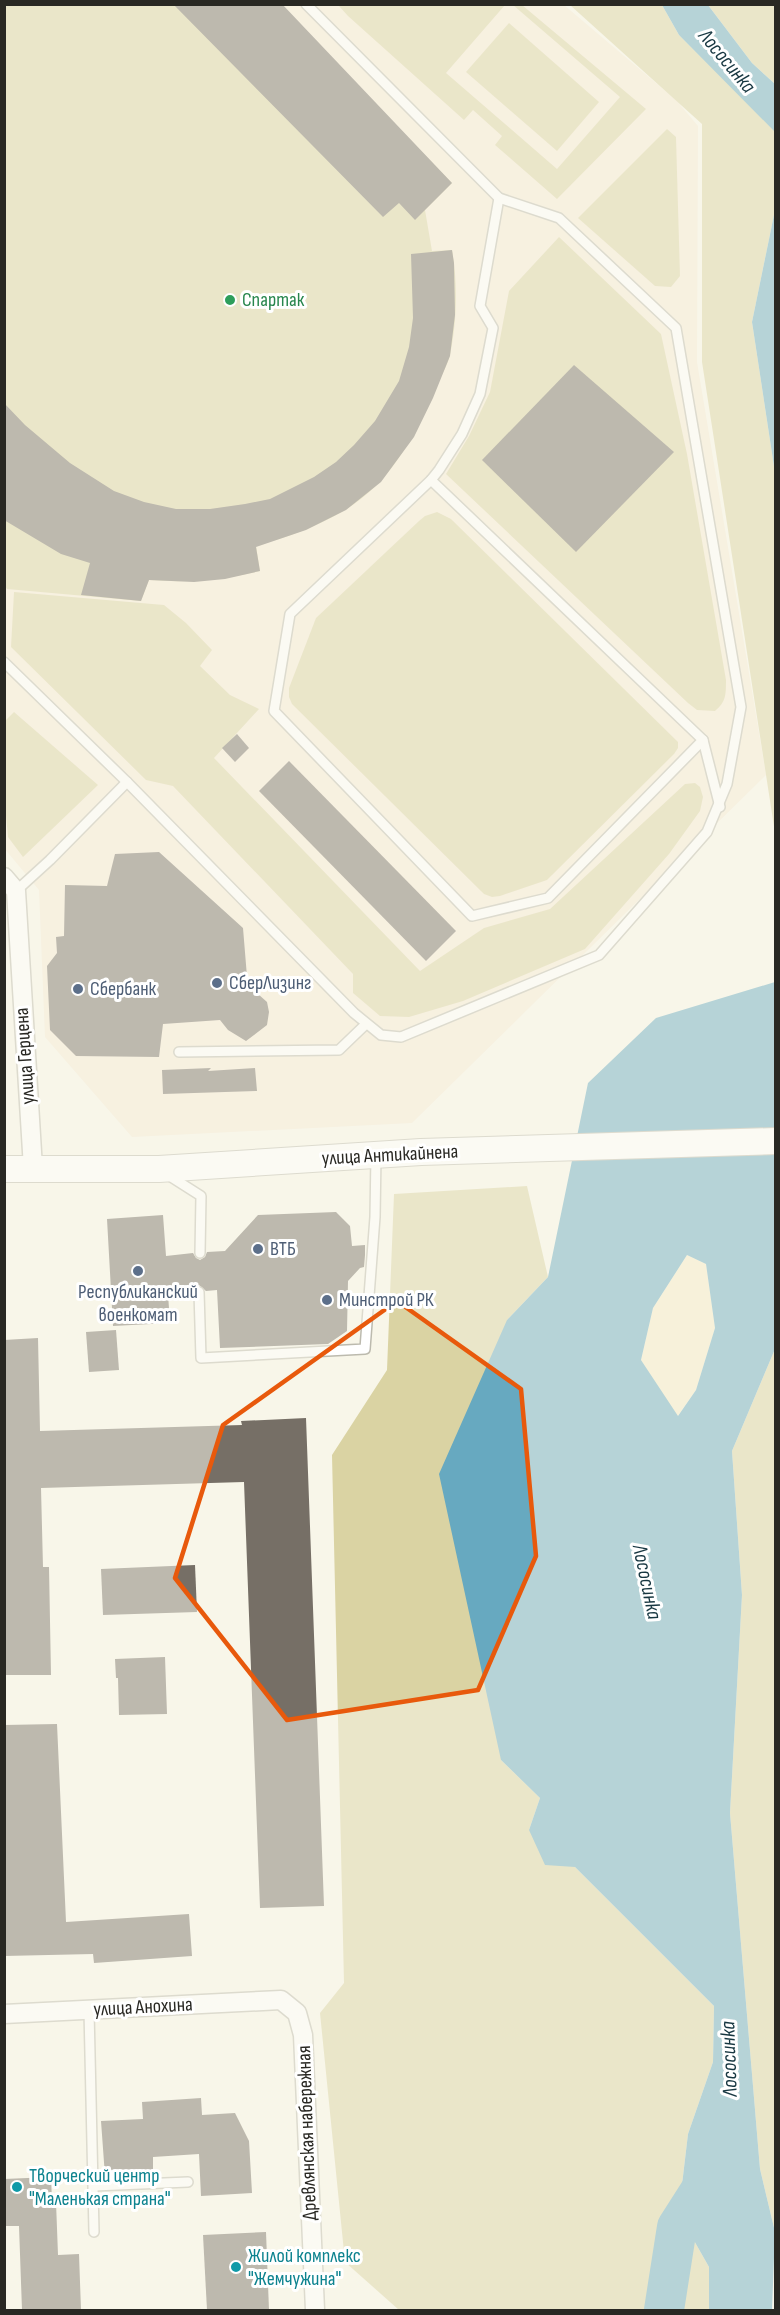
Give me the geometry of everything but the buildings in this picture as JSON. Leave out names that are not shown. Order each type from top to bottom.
[{"type":"main road","name":"улица Антикайнена","points":[[4,1169],[159,1169],[421,1152],[776,1142]]},
{"type":"street","name":"улица Герцена","points":[[10,884],[17,921],[33,1168]]},
{"type":"street","name":"улица Анохина","points":[[4,2014],[281,2001]]},
{"type":"street","name":"Древлянская набережная","points":[[281,2001],[297,2013],[303,2035],[315,2310]]},
{"type":"lane","points":[[4,662],[127,782],[366,1024],[381,1035],[401,1037],[599,955],[707,832],[720,807],[727,784],[741,707],[676,328],[559,218],[499,198],[306,4]]},
{"type":"lane","points":[[499,198],[480,306],[493,328],[480,394],[462,434],[431,480],[290,614],[274,711],[472,916],[548,898],[703,740]]},
{"type":"lane","points":[[431,480],[703,740],[720,807]]},
{"type":"lane","points":[[10,884],[50,860],[127,782]]},
{"type":"lane","points":[[178,1052],[339,1050],[366,1024]]},
{"type":"lane","points":[[199,1292],[201,1358],[364,1349],[375,1217],[376,1154]]},
{"type":"lane","points":[[159,1169],[201,1196],[200,1252]]},
{"type":"lane","points":[[89,2010],[94,2232]]},
{"type":"lane","points":[[94,2186],[188,2182]]},
{"type":"highlighted area","points":[[397,1301],[521,1389],[536,1556],[478,1690],[287,1720],[175,1578],[223,1425]]},
{"type":"shaded area","points":[[341,4],[505,5],[446,73],[557,169],[620,97],[513,5],[522,5],[646,109],[557,199],[495,145],[502,136],[473,110],[464,120],[348,16],[339,6]]},
{"type":"shaded area","points":[[4,5],[564,5],[676,100],[698,126],[697,362],[766,775],[412,1123],[132,1137],[45,1037],[39,890],[4,848]]},
{"type":"shaded area","name":"Спартак","points":[[5,5],[280,5],[452,183],[425,210],[432,251],[452,250],[456,289],[455,316],[447,364],[417,426],[387,473],[361,499],[313,526],[256,546],[260,571],[205,580],[149,580],[141,601],[7,589],[5,586]]},
{"type":"shaded area","points":[[570,5],[662,5],[679,35],[775,130],[775,210],[752,322],[775,473],[775,833],[702,362],[702,124]]},
{"type":"shaded area","points":[[708,5],[775,5],[775,84],[752,63]]},
{"type":"shaded area","points":[[509,23],[599,102],[557,151],[466,72]]},
{"type":"shaded area","points":[[667,129],[676,137],[680,276],[671,287],[655,286],[578,218]]},
{"type":"shaded area","points":[[559,237],[661,334],[687,454],[726,680],[725,698],[715,711],[697,710],[688,703],[446,474],[469,436],[490,392],[509,291]]},
{"type":"shaded area","points":[[437,512],[451,519],[678,742],[678,748],[674,754],[547,880],[500,896],[492,897],[484,894],[292,704],[289,697],[289,688],[316,618],[419,521]]},
{"type":"shaded area","points":[[14,592],[164,605],[186,623],[212,650],[200,666],[230,695],[259,709],[214,758],[420,971],[484,928],[550,909],[685,784],[695,783],[700,787],[703,797],[700,811],[669,854],[585,949],[463,1001],[409,1017],[380,1016],[353,993],[353,974],[173,786],[146,780],[11,647]]},
{"type":"shaded area","points":[[14,712],[98,785],[23,857],[8,837],[4,795],[5,721]]},
{"type":"shaded area","points":[[527,1186],[548,1277],[507,1320],[501,1760],[540,1798],[529,1830],[575,1867],[714,2006],[713,2062],[688,2134],[677,2227],[688,2230],[709,2267],[709,2310],[399,2310],[345,2262],[320,2013],[344,1983],[332,1455],[387,1370],[394,1194]]},
{"type":"shaded area","points":[[775,1349],[775,2232],[760,2169],[730,1813],[742,1595],[732,1451]]},
{"type":"sand","points":[[687,1255],[706,1264],[715,1328],[696,1390],[677,1417],[641,1360],[653,1308]]},
{"type":"water","points":[[662,5],[708,5],[752,63],[775,84],[775,132],[679,35]]},
{"type":"water","points":[[775,210],[775,473],[752,322]]},
{"type":"water","points":[[775,982],[775,1349],[732,1451],[742,1595],[730,1813],[760,2169],[775,2232],[772,2310],[709,2310],[709,2267],[688,2230],[677,2227],[688,2134],[713,2062],[714,2006],[575,1867],[545,1865],[529,1830],[540,1798],[501,1760],[439,1474],[507,1320],[548,1277],[588,1083],[656,1018]],"holes":[[[687,1255],[706,1264],[715,1328],[696,1390],[678,1416],[641,1360],[653,1308]]]},
{"type":"waterway","name":"Лососинка","points":[[664,2310],[677,2227],[707,2180]]},
{"type":"place","name":"Спартак","points":[[230,300]]},
{"type":"place","name":"СберЛизинг","points":[[217,983]]},
{"type":"place","name":"Сбербанк","points":[[78,989]]},
{"type":"place","name":"ВТБ","points":[[258,1249]]},
{"type":"place","name":"Республиканский военкомат","points":[[138,1271]]},
{"type":"place","name":"Минстрой РК","points":[[327,1300]]},
{"type":"place","name":"Творческий центр \"Маленькая страна\"","points":[[17,2187]]},
{"type":"place","name":"Жилой комплекс \"Жемчужина\"","points":[[236,2267]]}]
